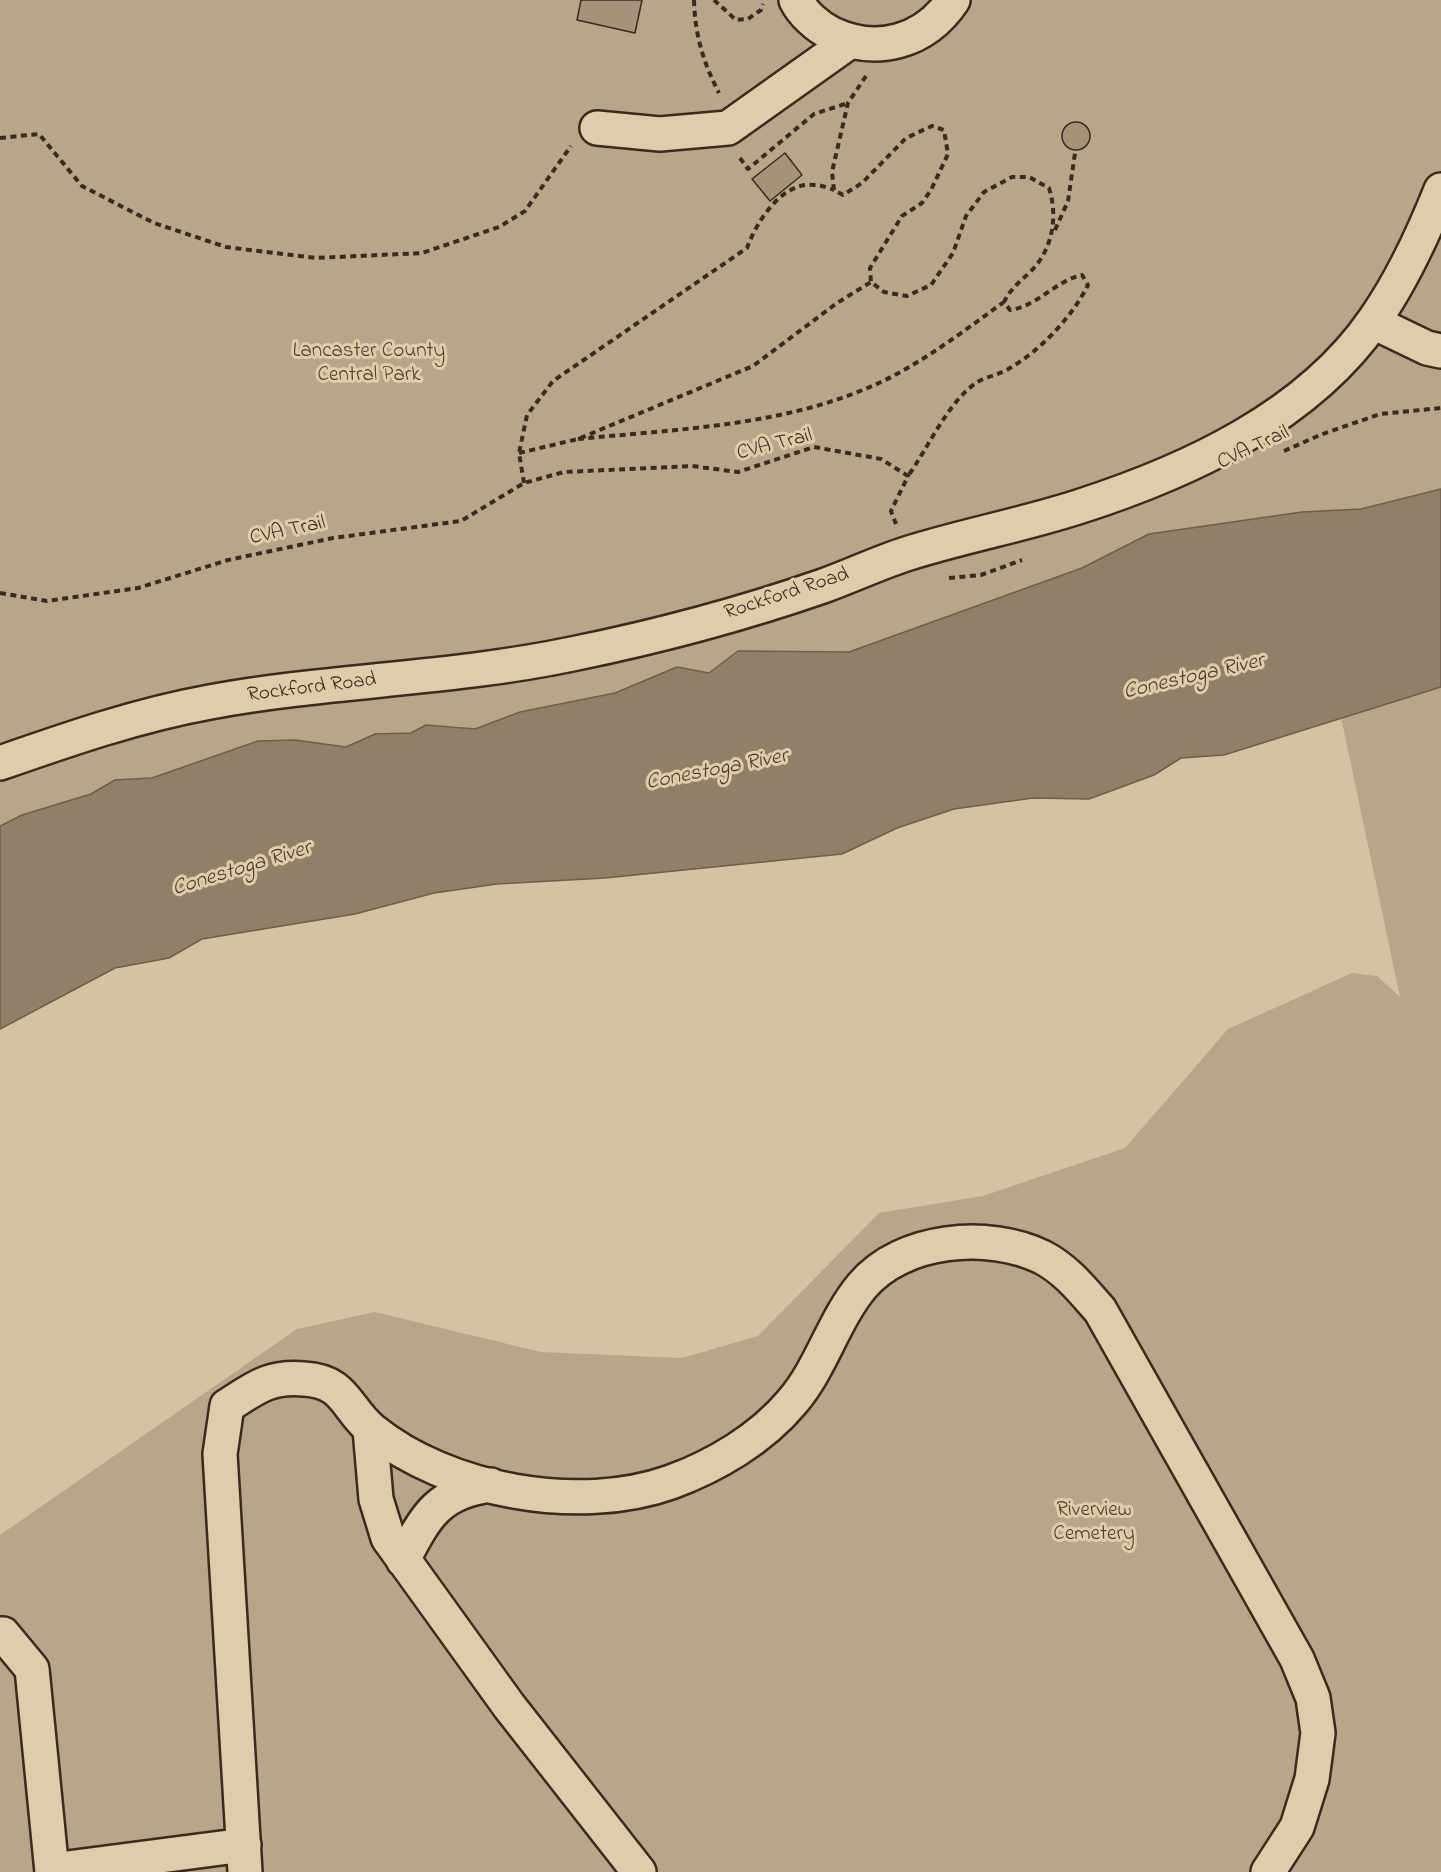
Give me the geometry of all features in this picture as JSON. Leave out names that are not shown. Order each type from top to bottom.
[{"type":"street","points":[[796,0],[800,8],[822,29],[849,42],[872,45],[895,43],[922,32],[944,14],[953,0]]},
{"type":"street","points":[[597,128],[660,134],[727,124],[849,42]]},
{"type":"street","name":"Rockford Road","points":[[0,763],[106,726],[210,702],[486,668],[572,654],[723,616],[822,586],[905,554],[1078,507],[1176,471],[1222,450],[1308,391],[1373,322],[1424,233],[1441,190]]},
{"type":"street","points":[[1373,322],[1426,348],[1441,351]]},
{"type":"street","points":[[0,1634],[3,1634],[32,1669],[52,1871],[244,1859],[220,1454],[227,1406],[263,1382],[305,1378],[340,1390],[370,1429],[416,1458],[491,1485],[520,1492],[550,1496],[600,1497],[669,1483],[736,1450],[763,1431],[792,1402],[812,1376],[845,1309],[864,1283],[887,1266],[941,1244],[970,1241],[1012,1247],[1042,1257],[1069,1274],[1100,1310],[1297,1659],[1313,1698],[1318,1733],[1312,1779],[1297,1827],[1268,1872]]},
{"type":"street","points":[[370,1429],[376,1498],[388,1538],[509,1706],[639,1872]]},
{"type":"street","points":[[404,1560],[420,1527],[438,1505],[465,1489],[491,1485]]},
{"type":"path","points":[[694,0],[695,29],[703,61],[722,99],[727,124],[748,169],[814,114],[848,103]]},
{"type":"path","points":[[714,0],[736,20],[748,20],[762,10],[764,0]]},
{"type":"path","points":[[834,190],[832,172],[848,103],[860,83],[895,43]]},
{"type":"path","points":[[524,483],[519,453],[527,415],[553,381],[747,248],[756,225],[771,206],[795,188],[814,184],[843,195],[862,183],[906,138],[932,126],[944,130],[948,154],[932,190],[922,203],[902,216],[870,268],[871,282],[884,292],[907,296],[931,285],[953,253],[966,216],[984,192],[1012,177],[1029,177],[1049,188],[1054,204],[1053,232]]},
{"type":"path","points":[[0,138],[39,134],[82,186],[154,223],[226,247],[316,258],[422,253],[499,227],[525,211],[580,132],[597,128]]},
{"type":"path","points":[[519,453],[578,439],[721,425],[839,399],[883,381],[956,336],[1004,302],[1012,287],[1033,270],[1068,201],[1075,153]]},
{"type":"path","points":[[905,554],[891,511],[908,476],[957,401],[976,383],[1007,370],[1030,356],[1072,309],[1088,285],[1082,275],[1069,278],[1022,308],[1010,310],[1004,302]]},
{"type":"path","points":[[578,439],[753,366],[837,303],[871,282]]},
{"type":"path","name":"CVA Trail","points":[[1276,455],[1320,435],[1380,414],[1441,408]]},
{"type":"path","name":"CVA Trail","points":[[0,593],[47,601],[126,589],[228,560],[321,540],[461,521],[524,483],[564,472],[692,466],[738,472],[814,447],[881,459],[908,476]]},
{"type":"path","points":[[948,578],[981,575],[1023,559]]},
{"type":"green space","name":"Lancaster County Central Park","points":[[0,0],[1441,0],[1441,489],[1361,509],[1302,512],[1149,534],[1082,568],[849,652],[738,651],[709,673],[677,667],[615,693],[520,712],[475,729],[426,725],[411,733],[375,734],[346,747],[295,740],[258,741],[152,778],[115,780],[91,794],[22,815],[0,826]]},
{"type":"green space","name":"Riverview Cemetery","points":[[1441,687],[1441,1872],[0,1872],[0,1535],[297,1329],[375,1312],[541,1352],[682,1358],[758,1336],[879,1213],[983,1196],[1125,1148],[1228,1029],[1352,973],[1377,976],[1400,997],[1341,717]]},
{"type":"water","name":"Conestoga River","points":[[1441,489],[1441,687],[1224,755],[1181,758],[1154,775],[1089,799],[1033,798],[954,809],[897,828],[842,854],[605,878],[497,884],[434,893],[355,914],[202,939],[169,958],[115,968],[0,1029],[0,826],[22,815],[91,794],[115,780],[152,778],[258,741],[295,740],[346,747],[375,734],[411,733],[426,725],[475,729],[520,712],[615,693],[677,667],[709,673],[738,651],[849,652],[1082,568],[1149,534],[1302,512],[1361,509]]},
{"type":"building","points":[[581,0],[642,0],[635,33],[577,20]]},
{"type":"building","points":[[1076,122],[1086,126],[1090,136],[1086,146],[1076,150],[1066,146],[1062,136],[1066,126]]},
{"type":"building","points":[[785,153],[802,175],[770,201],[752,179]]}]
